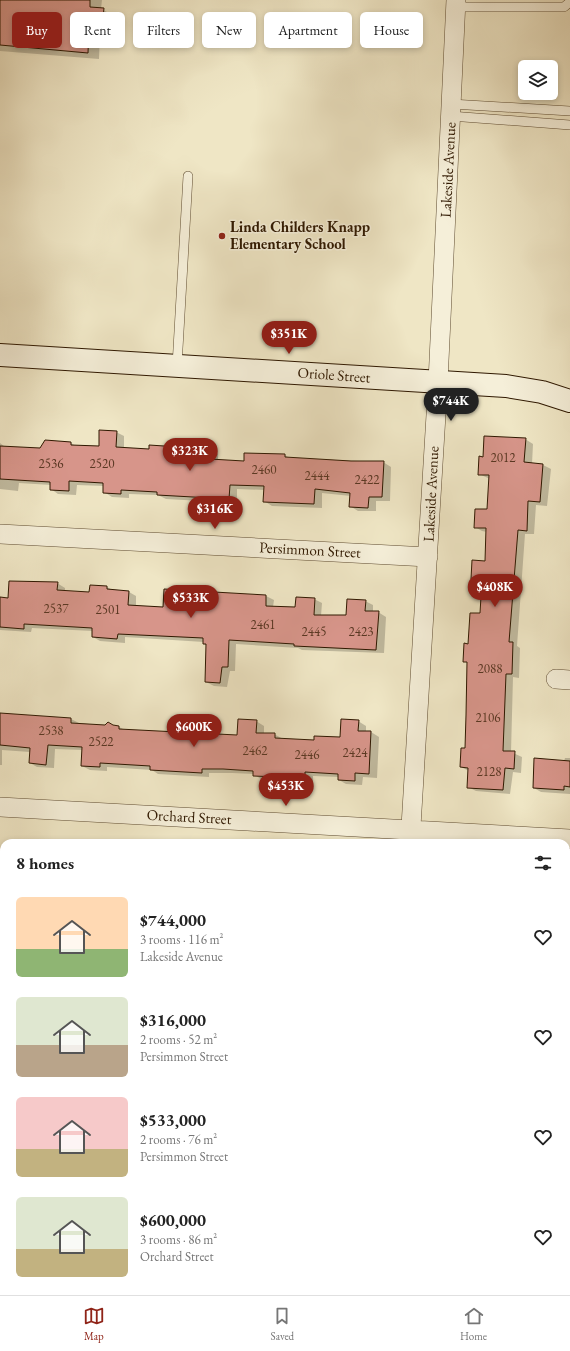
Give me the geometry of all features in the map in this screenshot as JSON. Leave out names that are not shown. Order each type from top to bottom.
[{"type":"street","name":"Lakeside Avenue","points":[[411,836],[438,382],[456,4]]},
{"type":"street","name":"Oriole Street","points":[[0,355],[506,386],[542,392],[570,401]]},
{"type":"street","name":"Persimmon Street","points":[[0,534],[428,557]]},
{"type":"street","name":"Orchard Street","points":[[0,807],[411,836],[570,839]]},
{"type":"lane","points":[[456,4],[567,4]]},
{"type":"lane","points":[[451,110],[570,111]]},
{"type":"lane","points":[[451,110],[570,125]]},
{"type":"lane","points":[[176,366],[188,176]]},
{"type":"building","points":[[0,0],[90,0],[90,7],[104,8],[104,12],[70,12],[70,48],[88,48],[88,53],[33,48],[62,48],[62,12],[12,12],[12,46],[0,45]]},
{"type":"building","points":[[99,430],[117,431],[116,447],[149,449],[149,445],[210,449],[210,459],[244,461],[244,453],[285,454],[285,457],[351,461],[384,461],[382,497],[369,497],[368,508],[349,507],[350,493],[315,489],[314,504],[263,502],[264,486],[230,485],[229,499],[157,495],[157,492],[121,490],[121,494],[103,493],[103,483],[69,481],[69,491],[50,490],[50,482],[0,479],[0,446],[40,448],[45,440],[71,442],[71,445],[99,446]]},
{"type":"building","points":[[484,436],[526,438],[524,462],[543,464],[540,502],[528,501],[527,531],[518,530],[509,642],[513,642],[512,674],[506,674],[503,751],[515,751],[514,769],[505,768],[503,790],[467,788],[468,768],[460,767],[461,748],[465,748],[467,662],[463,662],[464,643],[468,644],[470,613],[480,613],[482,580],[471,579],[472,560],[485,561],[486,528],[474,528],[475,509],[487,509],[489,475],[478,475],[479,456],[483,457]]},
{"type":"building","points":[[9,581],[58,582],[57,590],[89,592],[90,585],[107,586],[107,589],[129,591],[128,605],[163,607],[164,589],[182,590],[181,601],[214,604],[214,592],[266,595],[266,606],[295,607],[296,597],[315,598],[314,615],[346,615],[347,599],[366,600],[365,611],[379,611],[376,650],[294,646],[294,644],[229,640],[228,667],[222,667],[220,683],[205,682],[206,644],[203,644],[203,638],[118,634],[117,639],[92,637],[92,628],[24,624],[24,629],[0,627],[0,597],[8,598]]},
{"type":"building","points":[[0,713],[71,718],[71,723],[105,725],[108,722],[119,726],[119,729],[237,735],[238,719],[257,720],[256,733],[275,733],[275,738],[314,740],[314,736],[340,737],[341,719],[359,720],[358,731],[371,731],[369,774],[355,773],[355,781],[338,780],[338,774],[305,772],[305,778],[253,776],[253,771],[223,769],[202,769],[202,773],[150,770],[150,766],[100,763],[100,767],[81,766],[82,747],[48,745],[46,765],[29,763],[30,748],[0,745]]},
{"type":"building","points":[[534,758],[570,761],[570,787],[564,786],[564,790],[533,788]]},
{"type":"place","name":"Linda Childers Knapp Elementary School","points":[[222,236]]}]
